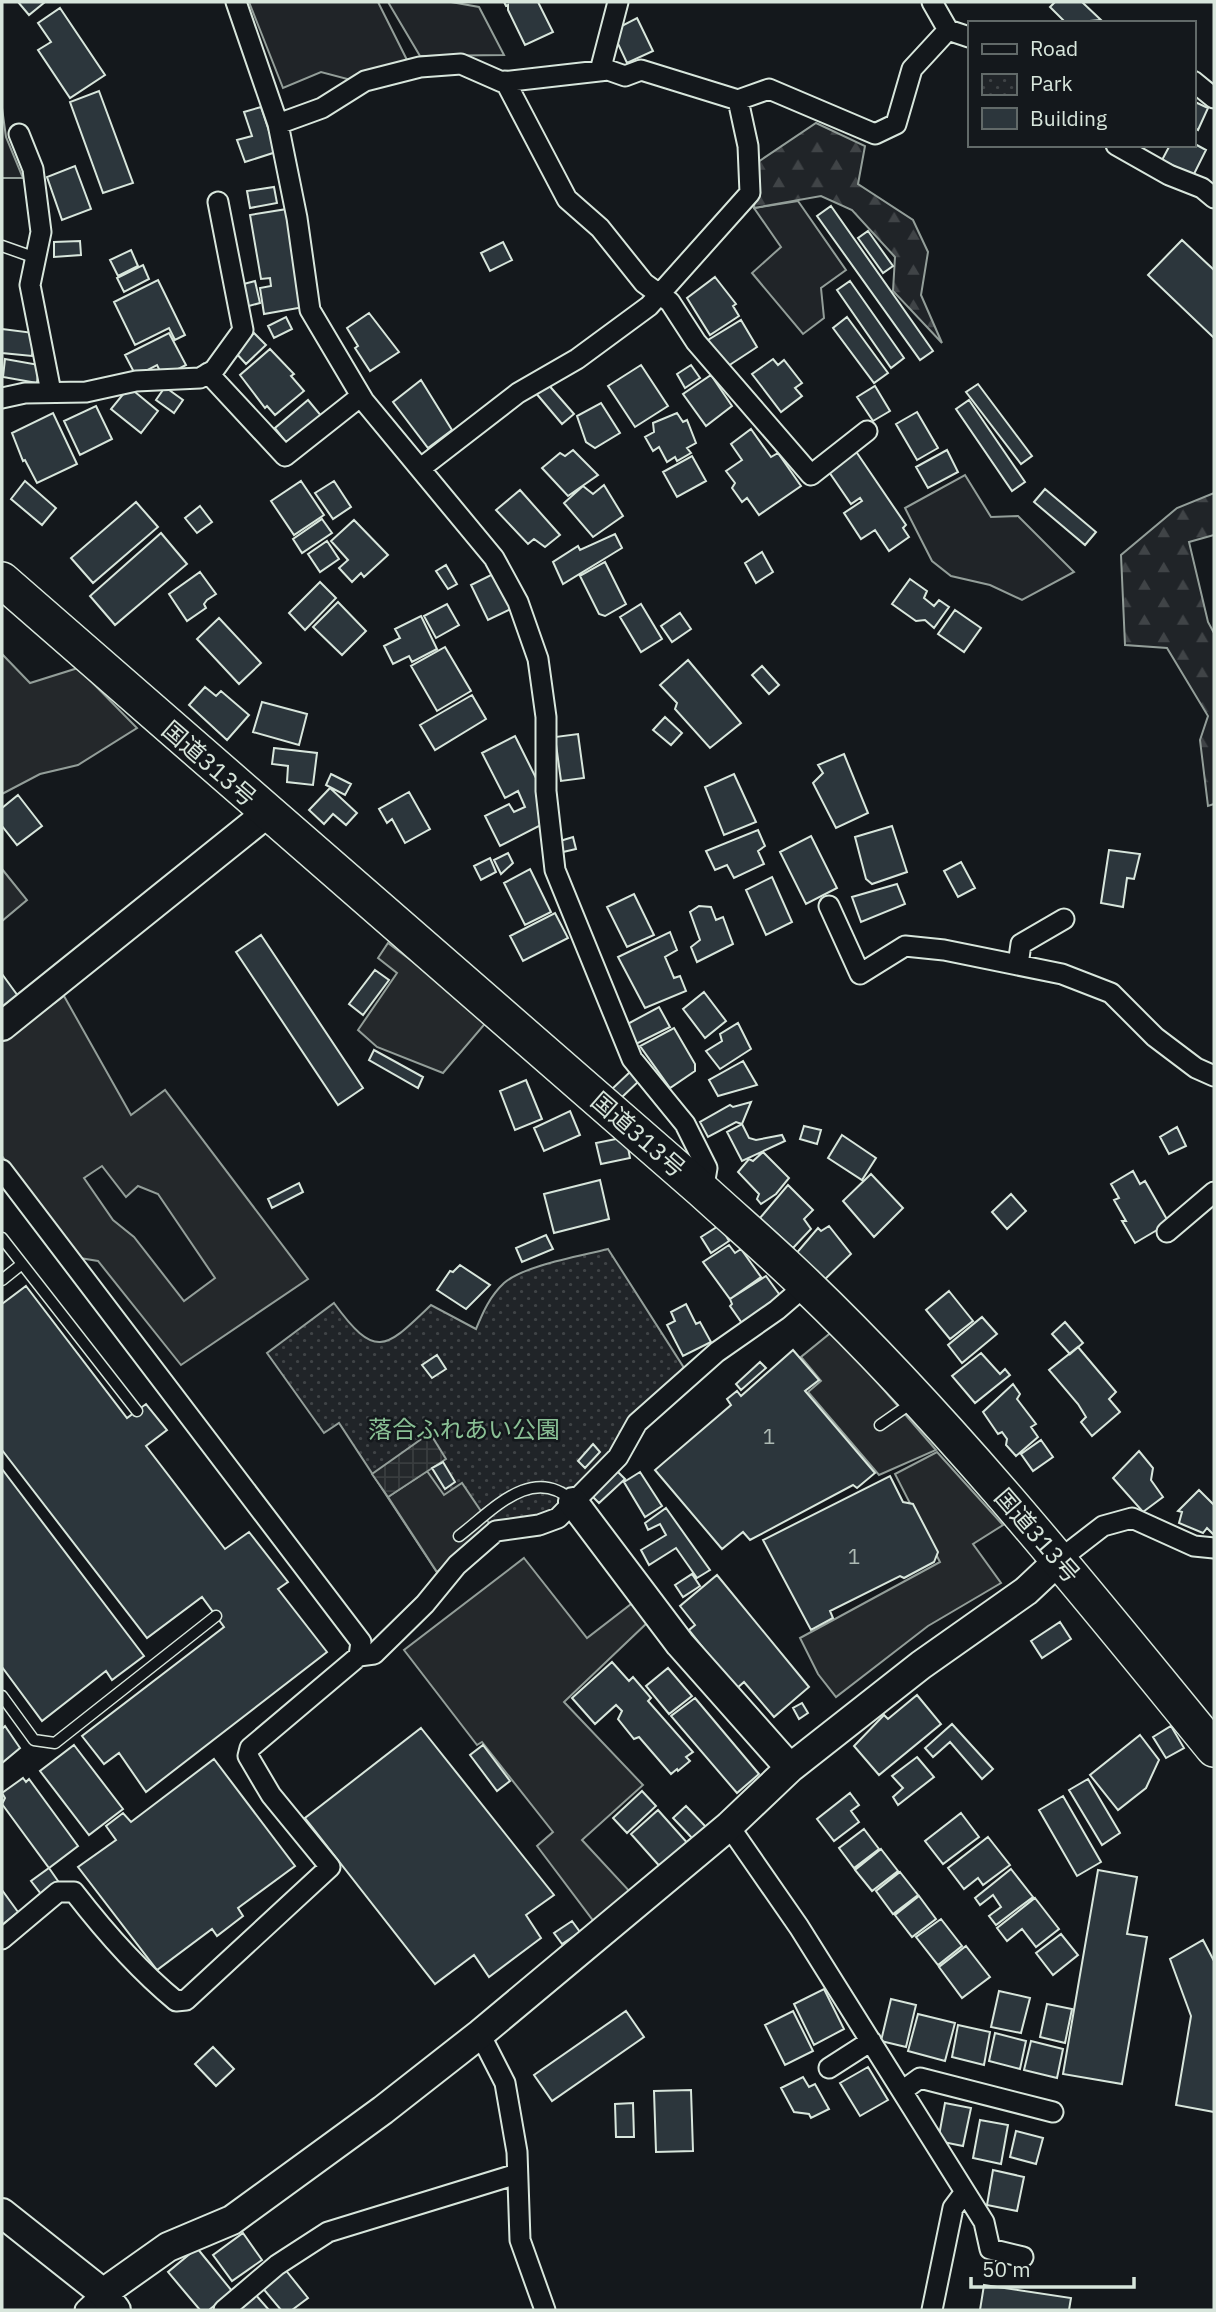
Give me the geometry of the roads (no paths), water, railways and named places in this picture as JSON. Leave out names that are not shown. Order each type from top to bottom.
[{"type":"highway","name":"国道313号","points":[[2,580],[266,814],[703,1191],[806,1285],[916,1399],[1059,1560],[1214,1749]]},
{"type":"street","points":[[236,2],[278,124],[297,218],[310,310],[361,396],[494,558],[518,602],[538,659],[546,716],[546,791],[555,870],[632,1059],[685,1124],[706,1168],[703,1191]]},
{"type":"street","points":[[600,71],[618,2]]},
{"type":"street","points":[[932,2],[948,30],[968,37]]},
{"type":"street","points":[[278,124],[322,108],[365,81],[420,67],[461,64],[505,81],[608,70],[625,76],[640,70],[738,100],[769,89],[875,134],[896,124],[912,69],[948,30]]},
{"type":"street","points":[[505,81],[567,199],[600,228],[644,283],[670,302],[696,342],[811,475],[867,431]]},
{"type":"street","points":[[1195,83],[1214,98]]},
{"type":"street","points":[[421,468],[518,393],[578,359],[649,306],[750,192],[748,146],[738,100]]},
{"type":"street","points":[[19,134],[33,169],[41,232],[30,285],[51,392]]},
{"type":"street","points":[[1120,147],[1214,198]]},
{"type":"street","points":[[2,398],[51,392],[86,392],[136,381],[200,378],[208,373],[243,330],[218,202]]},
{"type":"street","points":[[208,373],[285,456],[361,396]]},
{"type":"street","points":[[2,1026],[266,814]]},
{"type":"street","points":[[829,906],[860,974],[905,946],[944,950],[1062,974],[1111,993],[1155,1037],[1196,1068],[1214,1076]]},
{"type":"street","points":[[1018,965],[1021,944],[1064,919]]},
{"type":"street","points":[[2,1170],[360,1642],[359,1656]]},
{"type":"street","points":[[1167,1231],[1214,1192]]},
{"type":"street","points":[[2,1939],[58,1892],[74,1892],[104,1931],[151,1980],[176,2001],[186,2000],[330,1867],[271,1795],[248,1756],[250,1748],[359,1656],[374,1654],[425,1604],[457,1565],[496,1531],[540,1525],[558,1518],[618,1457],[637,1423],[718,1352],[777,1310],[806,1285]]},
{"type":"street","points":[[573,1502],[680,1644],[790,1768]]},
{"type":"street","points":[[2,2213],[98,2305],[168,2247],[232,2220],[480,2034],[729,1826],[790,1768],[921,1665],[1026,1591],[1059,1560],[1102,1526],[1132,1518],[1194,1546],[1214,1548]]},
{"type":"street","points":[[729,1826],[799,1927],[984,2222],[990,2249],[1023,2257]]},
{"type":"street","points":[[480,2034],[505,2083],[517,2174],[520,2240],[545,2310]]},
{"type":"street","points":[[830,2068],[871,2041]]},
{"type":"street","points":[[902,2091],[920,2078],[1054,2112]]},
{"type":"street","points":[[224,2310],[277,2265],[328,2232],[517,2174]]},
{"type":"street","points":[[932,2310],[953,2208],[965,2192]]},
{"type":"lane","points":[[2,246],[36,259]]},
{"type":"lane","points":[[2,1238],[137,1411]]},
{"type":"lane","points":[[2,1280],[22,1264]]},
{"type":"lane","points":[[880,1425],[916,1399]]},
{"type":"lane","points":[[459,1536],[516,1492],[538,1486],[559,1489],[573,1502]]},
{"type":"lane","points":[[2,1696],[34,1740],[55,1743],[216,1616]]},
{"type":"park label","name":"落合ふれあい公園","points":[[464,1430]]}]
